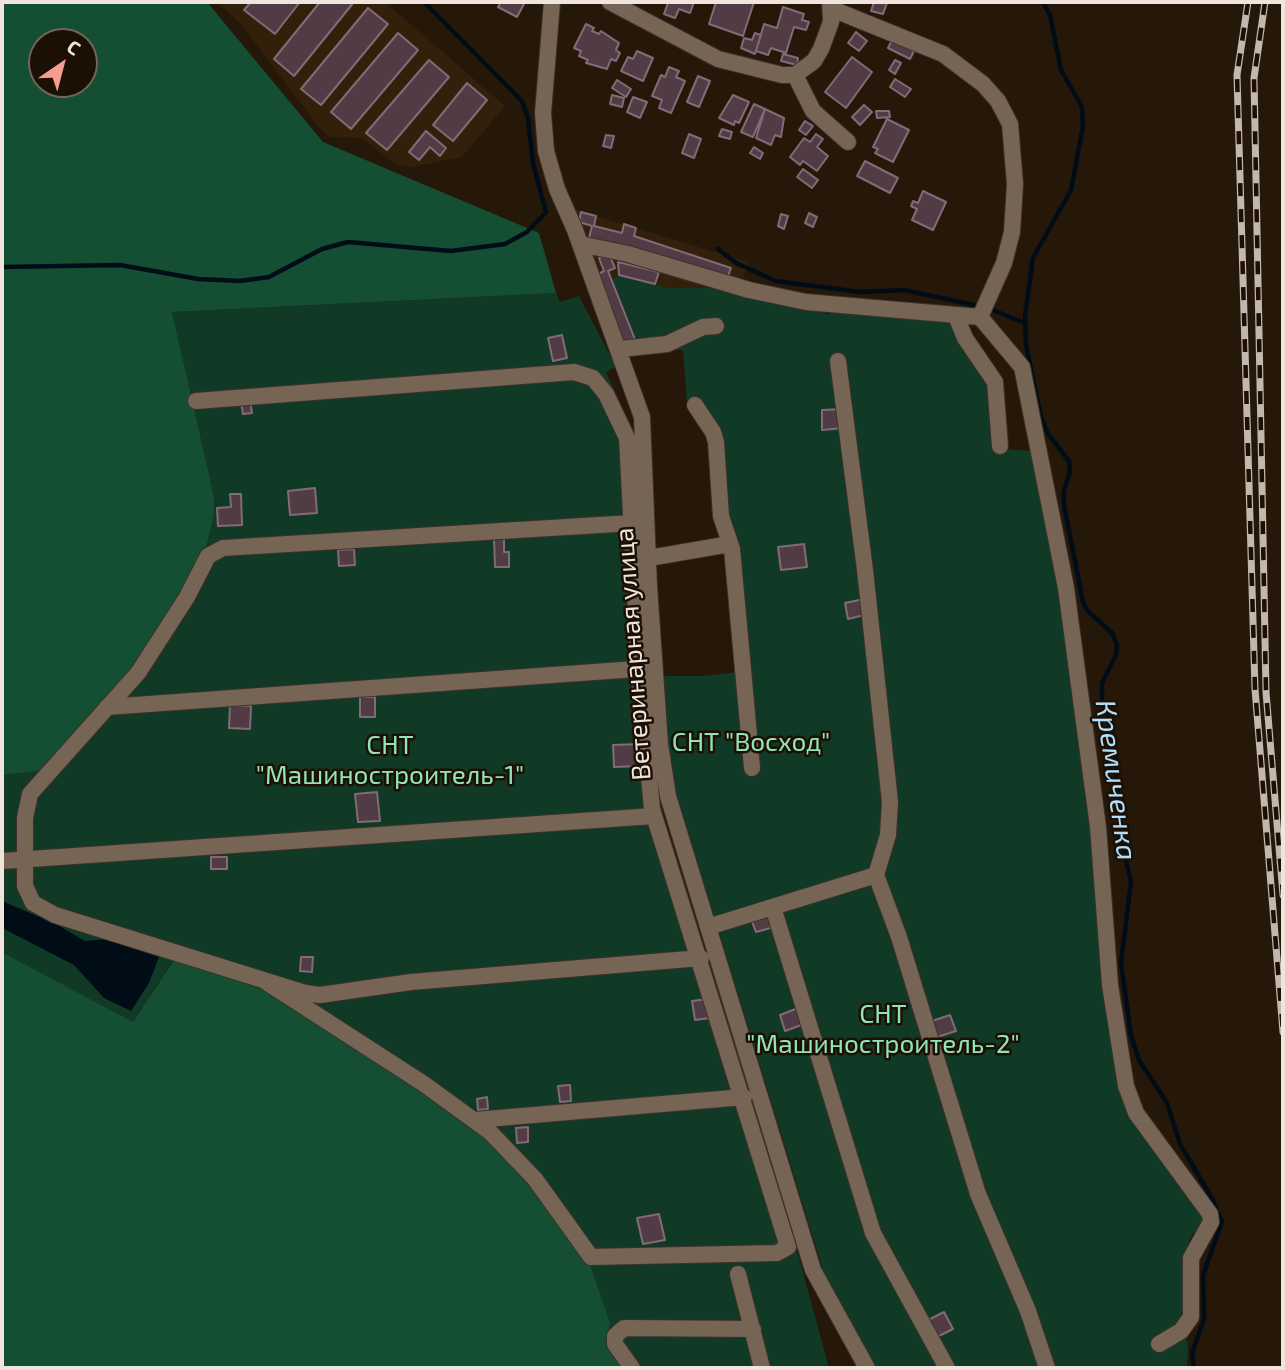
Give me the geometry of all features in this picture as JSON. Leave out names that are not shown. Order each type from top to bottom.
[{"type":"street","name":"Ветеринарная улица","points":[[552,2],[543,134],[550,170],[620,349],[642,417],[649,558],[647,668],[663,772],[813,1270],[867,1368]]},
{"type":"street","points":[[610,2],[718,59],[782,75],[794,75],[814,61],[821,50],[831,5],[943,54],[983,84],[998,101],[1010,124],[1015,184],[1012,232],[1004,263],[980,317]]},
{"type":"street","points":[[794,75],[813,111],[848,142]]},
{"type":"street","points":[[580,244],[628,254],[796,300],[980,317],[1014,356],[1026,379],[1039,465],[1062,564],[1098,827],[1110,985],[1126,1086],[1140,1119],[1210,1214],[1211,1222],[1196,1248],[1189,1268],[1191,1317],[1181,1331],[1159,1344]]},
{"type":"street","points":[[956,316],[965,338],[995,382],[1000,446]]},
{"type":"street","points":[[620,349],[667,344],[703,327],[716,327]]},
{"type":"street","points":[[838,361],[889,792],[888,835],[876,875],[899,937],[978,1194],[1028,1311],[1047,1368]]},
{"type":"street","points":[[196,401],[584,374],[599,384],[625,428],[647,668],[654,816],[789,1241],[788,1247],[777,1253],[591,1257],[535,1179],[490,1132],[263,980]]},
{"type":"street","points":[[695,405],[713,432],[716,442],[721,516],[730,544],[752,768]]},
{"type":"street","points":[[632,523],[223,548],[208,556],[138,673],[30,794],[25,818],[27,896],[42,909],[305,993],[334,995],[411,982],[701,958]]},
{"type":"street","points":[[649,558],[730,544]]},
{"type":"street","points":[[107,707],[647,668]]},
{"type":"street","points":[[2,861],[654,816]]},
{"type":"street","points":[[708,927],[876,875]]},
{"type":"street","points":[[773,907],[873,1233],[947,1368]]},
{"type":"street","points":[[475,1120],[744,1097]]},
{"type":"street","points":[[737,1275],[762,1368]]},
{"type":"street","points":[[632,1368],[615,1344],[615,1336],[624,1328],[752,1329]]},
{"type":"shaded area","points":[[217,2],[385,2],[505,106],[462,157],[411,167],[395,164],[362,138],[330,137],[318,126],[239,22]]},
{"type":"shaded area","points":[[570,208],[748,262],[738,294],[724,288],[668,288],[612,280],[636,342],[620,347]]},
{"type":"shaded area","points":[[2,901],[56,924],[85,941],[109,939],[159,957],[149,983],[131,1011],[104,998],[74,965],[2,928]]},
{"type":"green space","points":[[2,2],[207,2],[323,142],[539,233],[556,293],[172,312],[214,496],[214,512],[206,548],[184,593],[131,672],[46,770],[2,775]]},
{"type":"green space","points":[[619,275],[668,288],[724,288],[785,306],[828,314],[836,311],[951,320],[990,378],[995,425],[991,448],[1031,451],[1053,548],[1082,762],[1118,1076],[1129,1118],[1204,1211],[1205,1222],[1200,1233],[1193,1233],[1189,1241],[1187,1310],[1180,1326],[1188,1344],[1187,1368],[873,1368],[828,1286],[671,776],[663,676],[705,676],[737,672],[727,552],[718,541],[713,448],[705,427],[698,426],[687,403],[683,350],[644,350],[636,342],[612,280]]},
{"type":"green space","name":"СНТ \"Машиностроитель-1\"","points":[[556,293],[560,302],[579,296],[616,367],[606,372],[633,431],[645,672],[657,808],[708,961],[798,1254],[829,1368],[626,1368],[607,1334],[175,958],[133,1022],[2,952],[2,775],[46,770],[214,496],[172,312]]},
{"type":"green space","points":[[2,952],[133,1022],[176,957],[270,993],[368,1054],[487,1136],[531,1181],[589,1262],[610,1323],[607,1334],[626,1368],[2,1368]]},
{"type":"building","points":[[251,2],[300,2],[275,34],[244,10]]},
{"type":"building","points":[[320,2],[354,2],[294,76],[274,59]]},
{"type":"building","points":[[501,2],[525,2],[517,17],[498,7]]},
{"type":"building","points":[[664,2],[694,2],[690,13],[679,9],[675,18],[664,14],[668,3]]},
{"type":"building","points":[[716,2],[754,2],[743,36],[709,24]]},
{"type":"building","points":[[874,2],[887,3],[883,14],[871,11]]},
{"type":"building","points":[[783,7],[804,14],[802,20],[809,22],[806,30],[794,27],[786,53],[771,48],[768,55],[756,51],[764,24],[777,28]]},
{"type":"building","points":[[368,8],[388,24],[321,105],[301,89]]},
{"type":"building","points":[[586,24],[594,28],[592,31],[599,34],[601,31],[619,43],[616,50],[620,53],[616,61],[611,59],[607,69],[586,63],[588,60],[579,56],[581,51],[574,48]]},
{"type":"building","points":[[856,32],[867,41],[859,51],[848,43]]},
{"type":"building","points":[[398,33],[418,50],[351,129],[331,112]]},
{"type":"building","points":[[755,33],[761,35],[755,54],[741,48],[744,38],[752,40]]},
{"type":"building","points":[[892,40],[914,51],[910,59],[888,48]]},
{"type":"building","points":[[637,51],[653,58],[643,81],[621,71],[628,57],[633,59]]},
{"type":"building","points":[[783,54],[798,58],[797,65],[781,61]]},
{"type":"building","points":[[852,57],[872,72],[846,108],[825,92]]},
{"type":"building","points":[[429,60],[449,77],[387,150],[366,133]]},
{"type":"building","points":[[895,60],[901,63],[895,74],[889,70]]},
{"type":"building","points":[[669,67],[679,71],[676,77],[685,81],[671,113],[659,108],[662,100],[652,96],[661,75],[665,77]]},
{"type":"building","points":[[698,76],[710,81],[699,107],[687,102]]},
{"type":"building","points":[[895,79],[911,89],[905,97],[890,87]]},
{"type":"building","points":[[617,80],[631,89],[626,97],[612,88]]},
{"type":"building","points":[[467,83],[487,100],[453,141],[433,125]]},
{"type":"building","points":[[612,95],[624,98],[622,107],[610,104]]},
{"type":"building","points":[[733,95],[749,102],[739,123],[735,121],[734,125],[719,118]]},
{"type":"building","points":[[633,97],[647,102],[640,118],[627,112]]},
{"type":"building","points":[[754,104],[765,109],[753,137],[741,132]]},
{"type":"building","points":[[864,105],[872,112],[860,125],[852,117]]},
{"type":"building","points":[[765,109],[784,118],[781,137],[775,135],[771,145],[756,138]]},
{"type":"building","points":[[876,111],[889,111],[890,117],[877,118]]},
{"type":"building","points":[[887,119],[909,130],[893,162],[875,153],[878,149],[873,147]]},
{"type":"building","points":[[805,121],[813,126],[806,135],[799,130]]},
{"type":"building","points":[[722,129],[732,132],[730,139],[719,136]]},
{"type":"building","points":[[426,131],[446,148],[440,156],[430,147],[419,160],[409,152]]},
{"type":"building","points":[[689,134],[701,139],[694,158],[682,153]]},
{"type":"building","points":[[816,134],[823,139],[817,147],[828,156],[817,171],[803,161],[800,165],[790,157],[804,138],[810,142]]},
{"type":"building","points":[[606,135],[614,136],[611,148],[603,146]]},
{"type":"building","points":[[754,147],[763,153],[760,159],[750,153]]},
{"type":"building","points":[[865,161],[898,178],[890,193],[857,176]]},
{"type":"building","points":[[803,169],[818,180],[812,188],[797,177]]},
{"type":"building","points":[[923,191],[946,202],[933,230],[912,220],[917,209],[911,206],[913,201],[918,203]]},
{"type":"building","points":[[581,212],[596,216],[594,226],[622,233],[624,224],[636,228],[634,236],[731,268],[727,279],[589,238],[592,226],[579,222]]},
{"type":"building","points":[[809,213],[817,217],[813,227],[805,223]]},
{"type":"building","points":[[781,214],[788,216],[784,229],[778,226]]},
{"type":"building","points":[[609,254],[615,268],[608,271],[636,342],[624,346],[598,274],[604,271],[599,258]]},
{"type":"building","points":[[618,262],[659,272],[655,284],[619,275]]},
{"type":"building","points":[[562,335],[567,358],[553,361],[548,338]]},
{"type":"building","points":[[250,400],[252,413],[243,414],[241,402]]},
{"type":"building","points":[[843,409],[844,428],[822,430],[822,410]]},
{"type":"building","points":[[315,488],[317,513],[290,515],[288,491]]},
{"type":"building","points":[[230,494],[241,494],[242,525],[218,526],[217,508],[231,507]]},
{"type":"building","points":[[494,538],[504,538],[504,552],[509,552],[509,567],[495,567]]},
{"type":"building","points":[[804,544],[807,567],[781,570],[778,547]]},
{"type":"building","points":[[354,549],[355,565],[339,566],[338,550]]},
{"type":"building","points":[[864,599],[868,614],[848,619],[845,603]]},
{"type":"building","points":[[360,697],[375,697],[375,717],[360,717]]},
{"type":"building","points":[[230,705],[251,706],[250,729],[229,728]]},
{"type":"building","points":[[639,744],[640,766],[614,767],[613,745]]},
{"type":"building","points":[[377,792],[380,821],[358,822],[355,794]]},
{"type":"building","points":[[211,857],[227,857],[227,869],[211,869]]},
{"type":"building","points":[[770,913],[774,927],[756,932],[751,919]]},
{"type":"building","points":[[301,957],[313,957],[312,972],[300,971]]},
{"type":"building","points":[[707,999],[710,1018],[695,1020],[692,1001]]},
{"type":"building","points":[[798,1008],[804,1024],[785,1031],[780,1015]]},
{"type":"building","points":[[950,1015],[956,1031],[937,1037],[932,1021]]},
{"type":"building","points":[[570,1085],[571,1101],[560,1102],[558,1086]]},
{"type":"building","points":[[487,1097],[488,1109],[478,1110],[477,1099]]},
{"type":"building","points":[[528,1127],[528,1142],[517,1143],[516,1128]]},
{"type":"building","points":[[659,1214],[665,1240],[643,1244],[637,1218]]},
{"type":"building","points":[[944,1312],[953,1329],[937,1337],[928,1320]]},
{"type":"waterway","points":[[2,267],[120,265],[198,279],[240,281],[269,277],[322,249],[348,242],[451,251],[505,244],[527,232],[546,212],[533,163],[528,118],[522,101],[424,2]]},
{"type":"waterway","name":"Кремиченка","points":[[1043,2],[1050,15],[1061,70],[1082,107],[1083,126],[1071,190],[1033,258],[1025,316],[1026,345],[1041,417],[1048,434],[1069,461],[1070,471],[1064,491],[1064,505],[1083,602],[1087,610],[1112,633],[1117,645],[1116,655],[1102,683],[1102,700],[1114,740],[1121,838],[1131,882],[1121,963],[1131,1035],[1139,1060],[1167,1103],[1180,1144],[1213,1200],[1222,1222],[1203,1275],[1204,1319],[1192,1353],[1194,1368]]},
{"type":"waterway","points":[[718,249],[736,263],[776,281],[860,292],[904,290],[979,306]]},
{"type":"waterway","points":[[990,309],[1025,323]]},
{"type":"railway","points":[[1248,2],[1237,75],[1255,689],[1283,1032]]},
{"type":"railway","points":[[1265,2],[1254,78],[1266,692],[1283,895]]},
{"type":"park label","name":"СНТ \"Восход\"","points":[[751,742]]},
{"type":"park label","name":"СНТ \"Машиностроитель-2\"","points":[[883,1029]]}]
